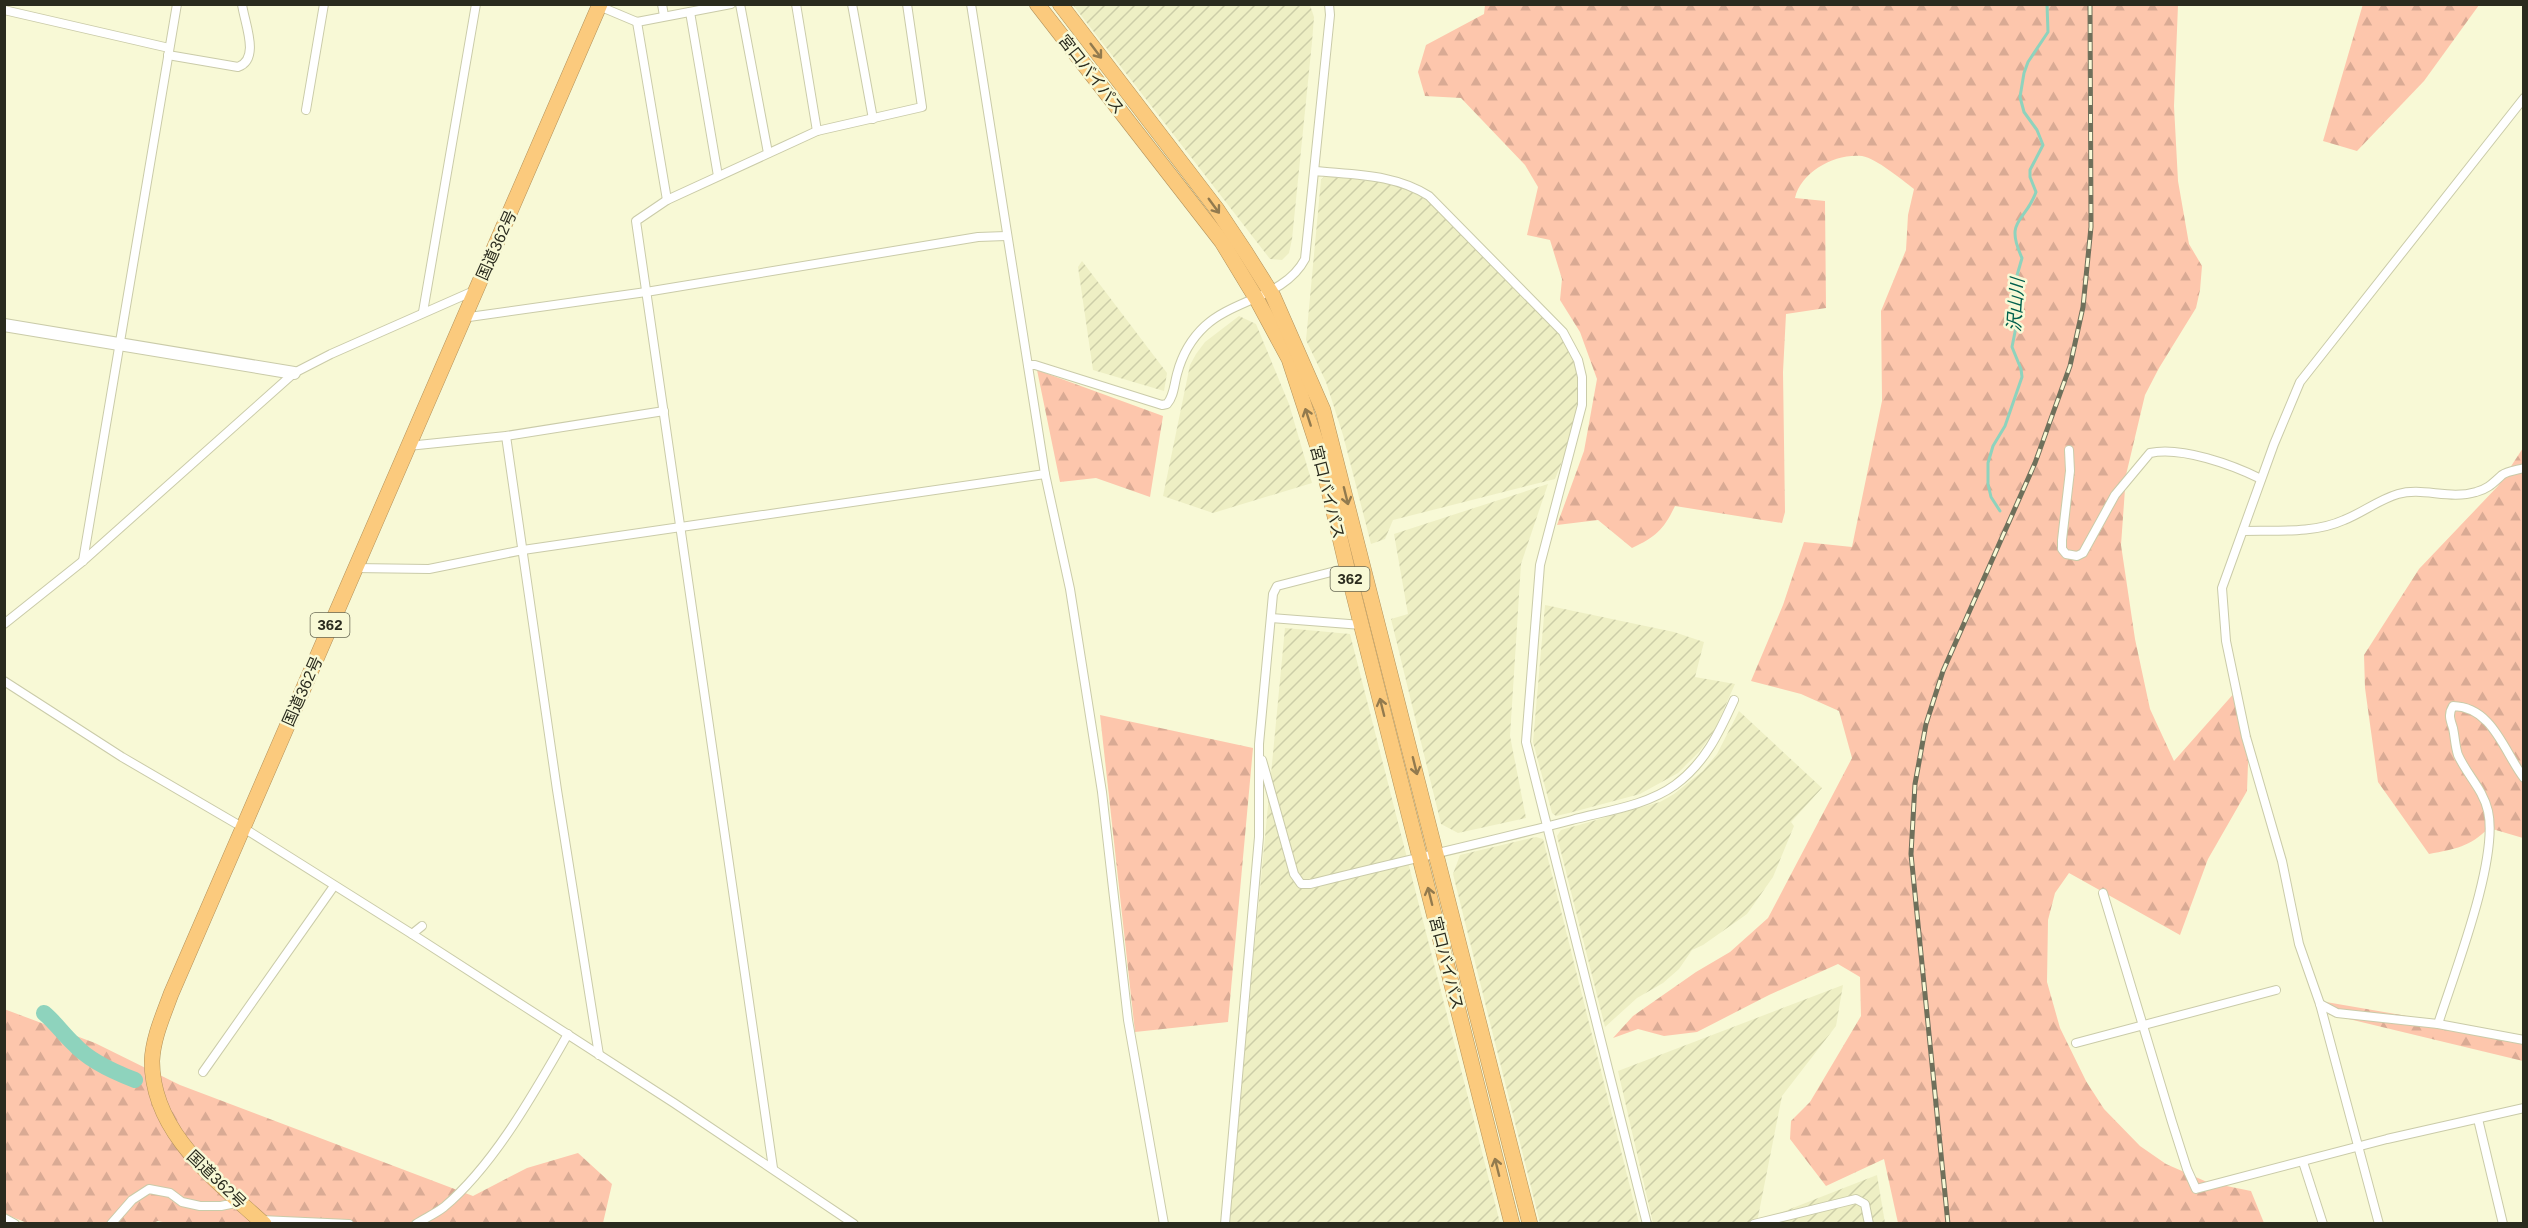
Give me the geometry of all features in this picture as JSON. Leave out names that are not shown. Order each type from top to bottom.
[{"type":"highway","name":"宮口バイパス","points":[[1037,4],[1263,294],[1289,359],[1321,457],[1512,1224]]},
{"type":"highway","name":"宮口バイパス","points":[[1060,4],[1216,208],[1301,357],[1323,410],[1530,1224]]},
{"type":"highway","name":"国道362号","points":[[262,1222],[188,1152],[167,1123],[154,1089],[152,1060],[156,1033],[242,826],[599,5]]},
{"type":"street","points":[[83,561],[177,4]]},
{"type":"street","points":[[4,10],[169,51],[242,66],[247,62],[251,39],[244,20],[242,4]]},
{"type":"street","points":[[306,110],[324,4]]},
{"type":"street","points":[[423,312],[476,4]]},
{"type":"street","points":[[662,4],[664,16]]},
{"type":"street","points":[[599,5],[637,22],[730,4]]},
{"type":"street","points":[[740,4],[768,153]]},
{"type":"street","points":[[796,4],[817,131]]},
{"type":"street","points":[[852,4],[873,119]]},
{"type":"street","points":[[772,1168],[636,221],[667,200],[817,131],[922,107],[908,4]]},
{"type":"street","points":[[971,4],[1045,474],[1070,588],[1102,792],[1128,1020],[1164,1224]]},
{"type":"street","points":[[1028,366],[1035,364],[1162,405],[1167,404],[1172,399],[1183,356],[1196,336],[1214,318],[1263,294],[1296,273],[1305,260],[1330,15],[1329,4]]},
{"type":"street","points":[[690,12],[718,176]]},
{"type":"street","points":[[637,22],[667,200]]},
{"type":"street","points":[[2379,1224],[2320,1004],[2298,944],[2289,891],[2246,737],[2226,641],[2222,588],[2261,479],[2300,382],[2523,98]]},
{"type":"street","points":[[1315,171],[1384,178],[1411,186],[1429,196],[1563,332],[1578,360],[1582,377],[1582,405],[1540,565],[1526,742],[1647,1224]]},
{"type":"street","points":[[462,318],[646,292],[978,237],[1006,236]]},
{"type":"street","points":[[4,624],[83,561],[294,373],[423,312],[476,290]]},
{"type":"street","points":[[4,325],[294,373]]},
{"type":"street","points":[[407,446],[506,436],[664,411]]},
{"type":"street","points":[[506,436],[557,790],[599,1054]]},
{"type":"street","points":[[2069,450],[2070,471],[2062,549],[2066,554],[2078,556],[2083,553],[2115,495],[2150,453],[2158,451],[2191,455],[2234,467],[2261,479]]},
{"type":"street","points":[[2243,531],[2297,530],[2322,526],[2344,520],[2398,494],[2418,491],[2454,496],[2475,493],[2492,486],[2503,473],[2523,468]]},
{"type":"street","points":[[354,568],[429,569],[523,550],[1045,474]]},
{"type":"street","points":[[1226,1224],[1259,837],[1259,749],[1273,594],[1277,586],[1347,568]]},
{"type":"street","points":[[1271,618],[1362,625]]},
{"type":"street","points":[[4,681],[123,757],[242,826],[412,934],[599,1054],[854,1224]]},
{"type":"street","points":[[1259,749],[1294,874],[1301,884],[1310,884],[1641,801],[1675,785],[1698,763],[1714,744],[1734,700]]},
{"type":"street","points":[[2438,1024],[2480,890],[2489,828],[2488,812],[2483,796],[2457,752],[2450,720],[2450,711],[2453,706],[2459,706],[2483,718],[2494,727],[2523,778]]},
{"type":"street","points":[[203,1072],[334,886]]},
{"type":"street","points":[[2103,893],[2181,1150],[2196,1189],[2523,1108]]},
{"type":"street","points":[[412,934],[422,926]]},
{"type":"street","points":[[2076,1043],[2276,990]]},
{"type":"street","points":[[2320,1004],[2337,1013],[2438,1024],[2523,1040]]},
{"type":"street","points":[[416,1224],[442,1208],[479,1169],[515,1122],[568,1034]]},
{"type":"street","points":[[2478,1119],[2503,1224]]},
{"type":"street","points":[[2303,1162],[2323,1224]]},
{"type":"street","points":[[111,1224],[132,1200],[149,1189],[170,1193],[182,1202],[200,1206],[221,1206],[241,1202]]},
{"type":"street","points":[[1755,1224],[1856,1199],[1865,1204],[1869,1224]]},
{"type":"street","points":[[4,1218],[15,1224]]},
{"type":"street","points":[[262,1222],[349,1224]]},
{"type":"shaded area","points":[[1073,5],[1310,5],[1314,17],[1292,239],[1289,253],[1282,260],[1270,259]]},
{"type":"shaded area","points":[[1325,176],[1388,183],[1414,192],[1432,204],[1561,336],[1571,352],[1577,369],[1579,400],[1565,454],[1555,479],[1393,520],[1385,539],[1371,544],[1343,435],[1326,382],[1306,340],[1321,180]]},
{"type":"shaded area","points":[[1082,261],[1167,373],[1164,391],[1093,370],[1078,267]]},
{"type":"shaded area","points":[[1239,316],[1256,324],[1289,404],[1312,483],[1213,513],[1163,496],[1190,365],[1205,342]]},
{"type":"shaded area","points":[[1548,484],[1521,564],[1510,736],[1526,818],[1458,833],[1441,824],[1391,619],[1408,614],[1394,534]]},
{"type":"shaded area","points":[[1545,605],[1674,632],[1704,642],[1695,677],[1735,684],[1714,731],[1699,752],[1678,773],[1640,794],[1556,816],[1552,813],[1533,742]]},
{"type":"shaded area","points":[[1285,628],[1350,634],[1500,1223],[1228,1224]]},
{"type":"shaded area","points":[[1739,711],[1822,788],[1791,822],[1794,826],[1773,877],[1747,914],[1703,945],[1692,950],[1679,969],[1663,983],[1637,998],[1605,1027],[1557,836],[1561,830],[1660,802],[1674,794],[1703,771],[1717,754]]},
{"type":"shaded area","points":[[1536,837],[1543,839],[1639,1223],[1540,1223],[1453,874],[1460,855]]},
{"type":"shaded area","points":[[1843,985],[1836,1026],[1782,1096],[1757,1222],[1877,1175],[1885,1223],[1653,1223],[1618,1071]]},
{"type":"green space","points":[[2363,4],[2479,5],[2424,81],[2357,151],[2323,141]]},
{"type":"green space","points":[[1485,5],[2178,5],[2174,106],[2178,181],[2189,244],[2202,266],[2200,290],[2196,308],[2145,395],[2126,475],[2121,545],[2135,639],[2150,709],[2174,761],[2236,691],[2249,737],[2247,791],[2208,859],[2180,935],[2069,873],[2055,893],[2048,920],[2047,982],[2060,1028],[2086,1081],[2104,1109],[2140,1146],[2166,1164],[2207,1182],[2251,1191],[2264,1223],[1898,1223],[1884,1159],[1826,1186],[1790,1139],[1791,1121],[1810,1102],[1861,1016],[1860,977],[1838,964],[1769,995],[1697,1032],[1664,1036],[1638,1029],[1613,1038],[1633,1016],[1696,972],[1730,952],[1768,918],[1852,758],[1839,711],[1801,694],[1751,681],[1783,605],[1804,542],[1852,547],[1882,401],[1881,311],[1906,250],[1908,215],[1914,189],[1875,161],[1862,156],[1852,156],[1831,161],[1812,172],[1804,180],[1795,198],[1825,201],[1826,308],[1786,314],[1783,372],[1785,512],[1782,523],[1675,506],[1658,532],[1632,548],[1598,520],[1557,525],[1584,451],[1597,379],[1580,332],[1560,300],[1562,279],[1550,240],[1527,235],[1538,187],[1525,165],[1461,98],[1425,96],[1418,72],[1426,45],[1484,14]]},
{"type":"green space","points":[[1037,370],[1163,416],[1150,497],[1096,478],[1060,482]]},
{"type":"green space","points":[[2523,448],[2523,838],[2489,828],[2462,846],[2429,854],[2378,782],[2365,688],[2364,655],[2419,569],[2498,486]]},
{"type":"green space","points":[[1100,715],[1253,748],[1228,1022],[1135,1032]]},
{"type":"green space","points":[[2326,1002],[2523,1036],[2523,1061],[2328,1014]]},
{"type":"green space","points":[[4,1009],[95,1043],[180,1085],[473,1196],[527,1168],[578,1153],[612,1184],[603,1223],[172,1224],[158,1221],[150,1224],[27,1223],[5,1214]]},
{"type":"waterway","name":"沢山川","points":[[2000,511],[1991,497],[1988,484],[1988,463],[1993,446],[2005,426],[2022,377],[2012,347],[2016,327],[2013,307],[2014,286],[2022,258],[2015,236],[2018,222],[2036,192],[2030,177],[2030,170],[2043,145],[2037,130],[2024,112],[2020,97],[2028,62],[2048,32],[2047,4]]},
{"type":"waterway","points":[[44,1013],[87,1056],[110,1070],[135,1080]]},
{"type":"railway","points":[[1948,1224],[1911,854],[1915,784],[1926,724],[1943,671],[2035,463],[2070,366],[2083,307],[2091,227],[2090,4]]}]
